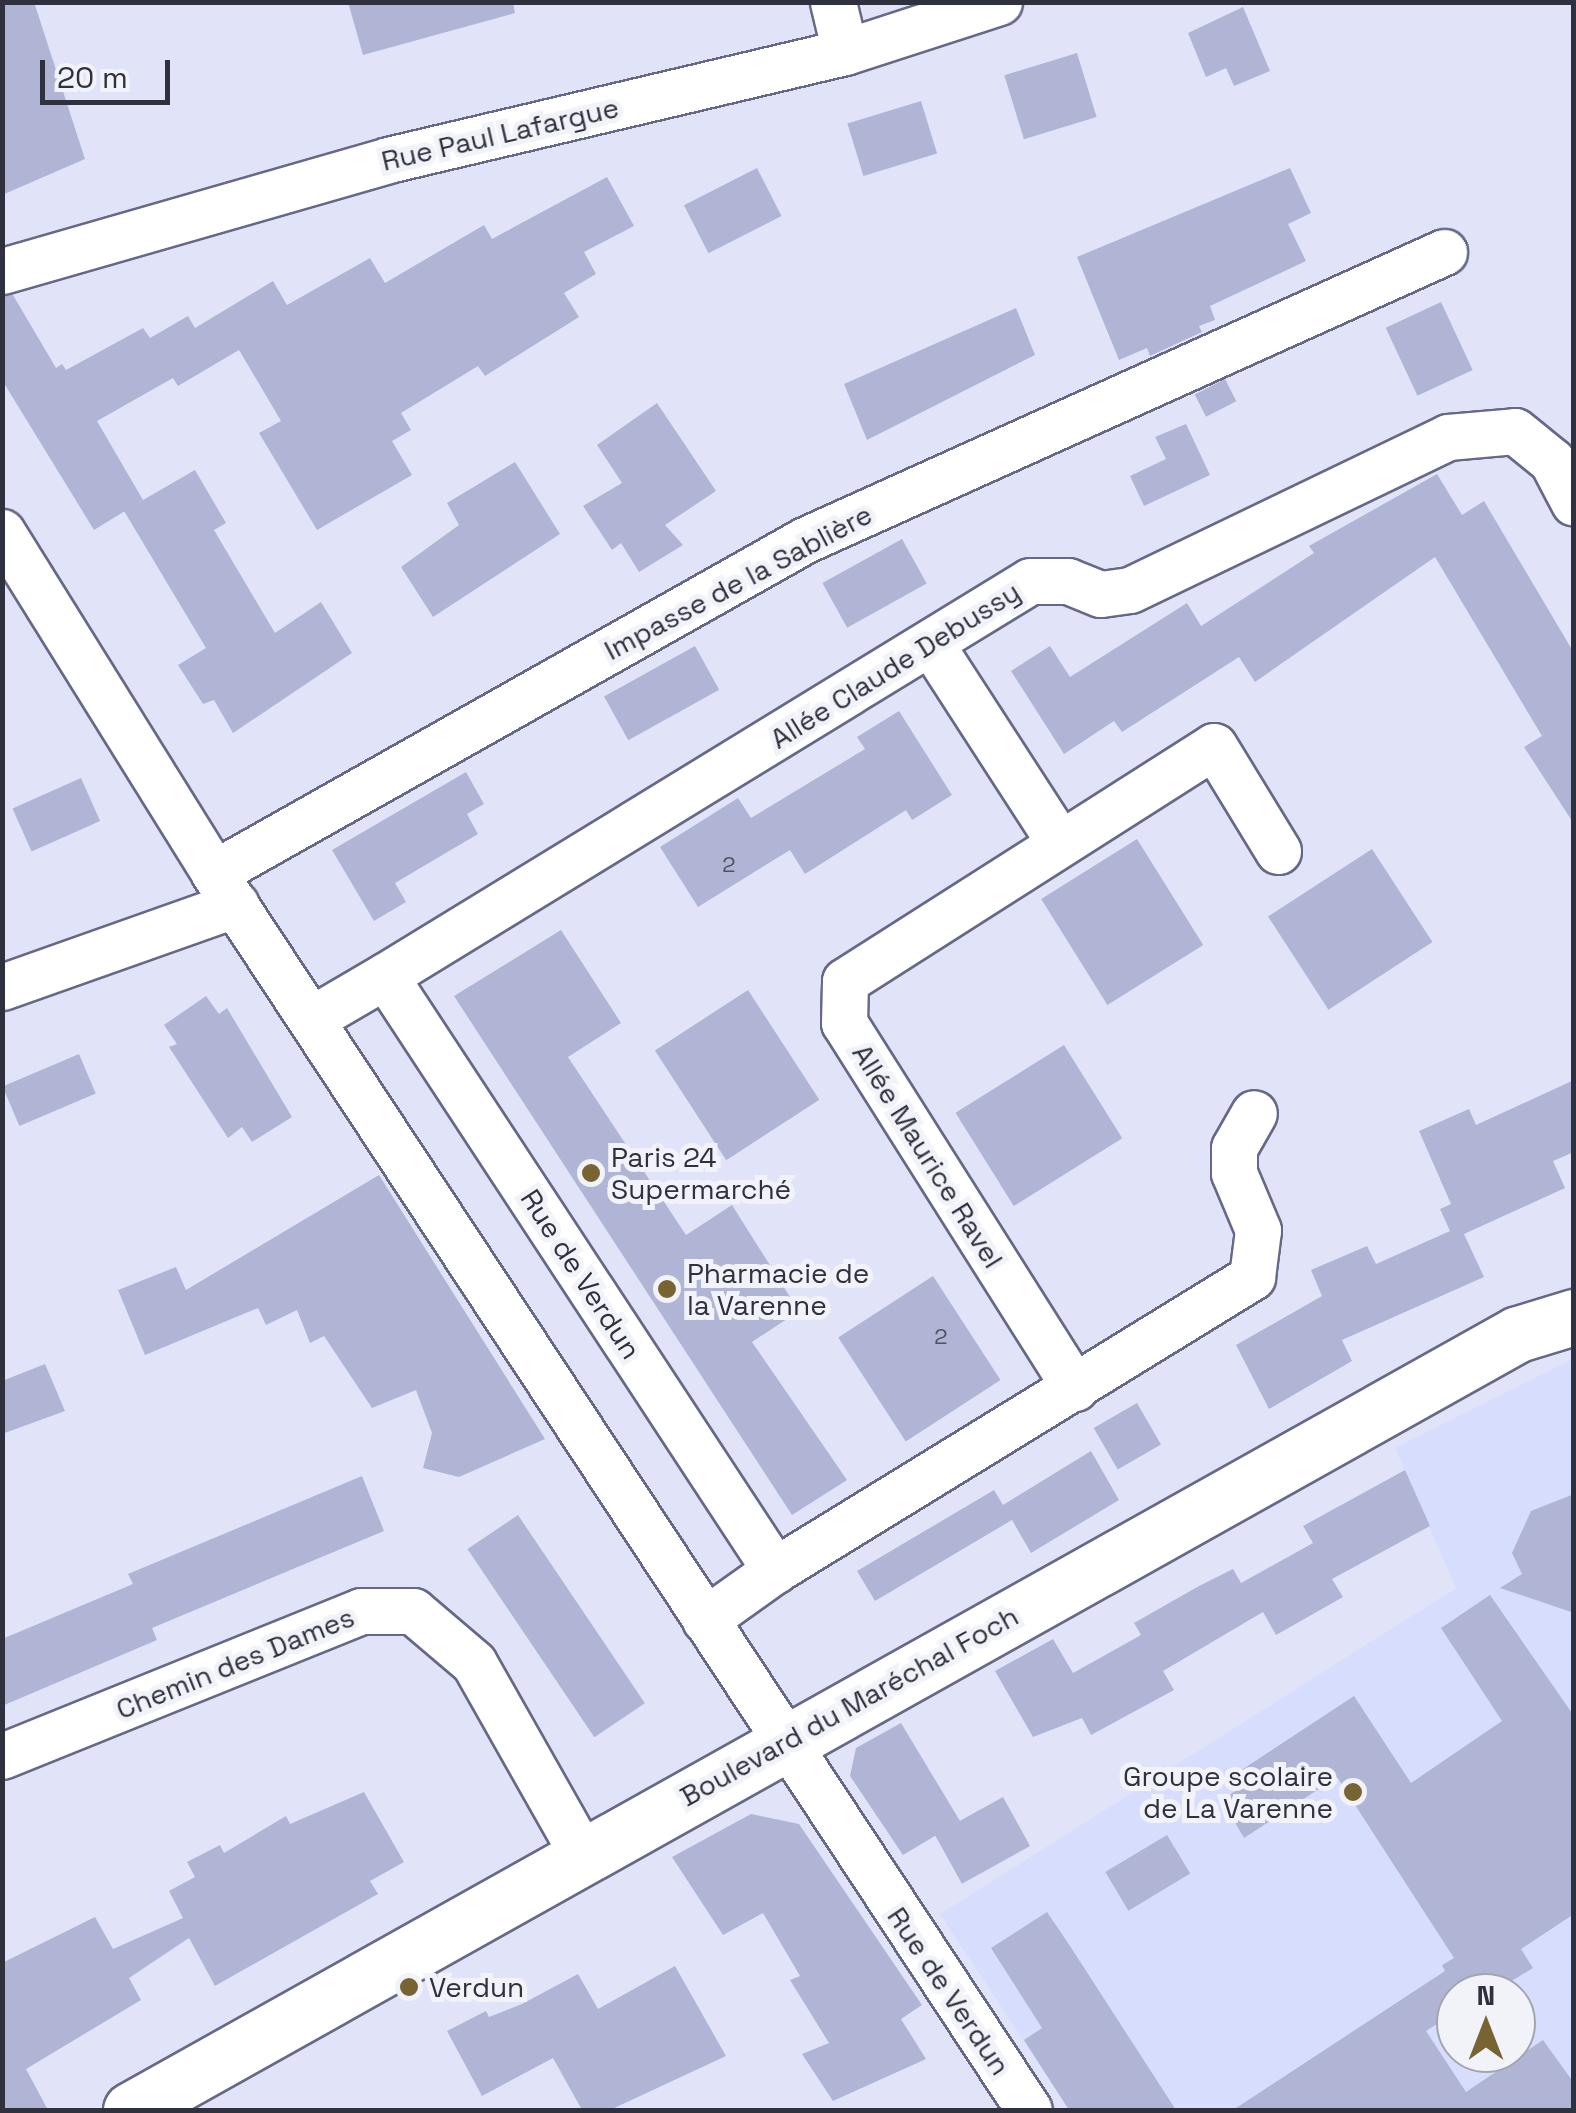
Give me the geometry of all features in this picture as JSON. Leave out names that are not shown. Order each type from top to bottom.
[{"type":"main road","name":"Boulevard du Maréchal Foch","points":[[130,2110],[782,1742],[1518,1334],[1574,1317]]},
{"type":"street","points":[[833,2],[845,52]]},
{"type":"street","name":"Rue Paul Lafargue","points":[[2,271],[388,160],[845,52],[1000,2]]},
{"type":"street","name":"Impasse de la Sablière","points":[[2,987],[225,888],[805,540],[1444,252]]},
{"type":"street","name":"Allée Claude Debussy","points":[[385,976],[1030,581],[1068,581],[1101,594],[1130,590],[1448,436],[1515,431],[1552,460],[1574,504]]},
{"type":"street","name":"Rue de Verdun","points":[[2,532],[15,580],[313,1018],[782,1742],[1030,2110]]},
{"type":"street","points":[[931,644],[1059,842]]},
{"type":"street","name":"Allée Maurice Ravel","points":[[1075,1388],[844,1022],[845,981],[1214,746],[1278,851]]},
{"type":"street","points":[[313,1018],[385,976]]},
{"type":"street","name":"Rue de Verdun","points":[[385,976],[775,1570]]},
{"type":"street","points":[[705,1620],[775,1570],[1252,1277],[1258,1230],[1234,1173],[1234,1148],[1254,1114]]},
{"type":"street","name":"Chemin des Dames","points":[[2,1756],[361,1611],[413,1612],[474,1663],[584,1856]]},
{"type":"shaded area","name":"Groupe scolaire de La Varenne","points":[[1573,1359],[1573,2110],[1069,2110],[940,1914],[1456,1588],[1395,1448]]},
{"type":"building","points":[[2,2],[34,2],[85,159],[2,195]]},
{"type":"building","points":[[348,2],[513,2],[515,13],[363,55]]},
{"type":"building","points":[[1243,7],[1270,71],[1234,86],[1226,68],[1206,77],[1188,33]]},
{"type":"building","points":[[1077,53],[1097,117],[1024,139],[1004,75]]},
{"type":"building","points":[[921,101],[937,154],[863,176],[847,124]]},
{"type":"building","points":[[757,168],[782,216],[708,253],[684,205]]},
{"type":"building","points":[[1290,168],[1311,213],[1288,224],[1306,261],[1210,306],[1215,320],[1199,326],[1202,332],[1150,356],[1147,348],[1119,360],[1077,257]]},
{"type":"building","points":[[607,177],[634,226],[584,252],[596,274],[564,293],[579,317],[485,376],[478,366],[401,413],[411,430],[392,441],[412,475],[317,530],[259,433],[281,421],[239,350],[178,386],[173,378],[97,421],[143,500],[94,530],[2,380],[2,296],[13,295],[56,368],[62,364],[66,370],[143,328],[150,338],[188,316],[195,328],[273,281],[287,305],[370,258],[385,283],[484,225],[492,239]]},
{"type":"building","points":[[1441,302],[1473,370],[1417,396],[1386,328]]},
{"type":"building","points":[[1016,308],[1035,355],[867,440],[844,384]]},
{"type":"building","points":[[1225,379],[1236,401],[1206,417],[1195,394]]},
{"type":"building","points":[[657,403],[716,491],[665,525],[683,545],[639,572],[621,543],[612,550],[583,506],[622,483],[597,445]]},
{"type":"building","points":[[1186,424],[1210,475],[1144,506],[1130,476],[1166,459],[1155,437]]},
{"type":"building","points":[[515,462],[560,534],[433,617],[401,567],[459,525],[447,503]]},
{"type":"building","points":[[195,470],[226,523],[214,530],[275,633],[321,602],[352,653],[233,733],[214,700],[203,704],[178,665],[206,648],[124,511]]},
{"type":"building","points":[[1437,474],[1462,515],[1484,501],[1574,653],[1574,824],[1524,747],[1542,736],[1435,557],[1255,682],[1239,657],[1122,732],[1114,721],[1064,754],[1011,671],[1050,646],[1070,677],[1187,603],[1201,626],[1314,553],[1309,546]]},
{"type":"building","points":[[902,539],[927,584],[847,628],[822,583]]},
{"type":"building","points":[[695,646],[719,690],[628,740],[604,696]]},
{"type":"building","points":[[899,711],[952,795],[912,820],[906,810],[805,874],[790,850],[698,907],[660,847],[738,798],[751,818],[865,749],[857,737]]},
{"type":"building","points":[[466,772],[484,804],[467,814],[478,834],[395,883],[406,902],[374,921],[332,850]]},
{"type":"building","points":[[81,778],[100,821],[32,851],[12,809]]},
{"type":"building","points":[[1137,839],[1203,945],[1107,1005],[1041,899]]},
{"type":"building","points":[[1372,849],[1432,942],[1328,1010],[1268,917]]},
{"type":"building","points":[[561,930],[621,1023],[568,1057],[686,1235],[732,1205],[799,1311],[752,1342],[847,1480],[792,1515],[454,996]]},
{"type":"building","points":[[748,990],[819,1100],[726,1160],[655,1050]]},
{"type":"building","points":[[206,996],[219,1014],[227,1008],[292,1117],[252,1142],[242,1127],[228,1138],[169,1047],[177,1044],[164,1025]]},
{"type":"building","points":[[1064,1045],[1122,1138],[1014,1206],[955,1113]]},
{"type":"building","points":[[79,1054],[96,1094],[19,1126],[3,1086]]},
{"type":"building","points":[[1574,1080],[1574,1152],[1553,1161],[1565,1188],[1464,1234],[1484,1277],[1342,1340],[1352,1361],[1269,1409],[1236,1345],[1322,1296],[1311,1270],[1367,1246],[1376,1264],[1450,1231],[1440,1209],[1451,1204],[1419,1131],[1469,1109],[1476,1125]]},
{"type":"building","points":[[379,1175],[545,1439],[459,1477],[423,1468],[432,1433],[416,1390],[372,1408],[324,1336],[310,1343],[297,1310],[266,1325],[258,1308],[145,1355],[118,1290],[176,1267],[186,1290]]},
{"type":"building","points":[[933,1276],[1001,1380],[906,1442],[838,1338]]},
{"type":"building","points":[[45,1364],[65,1411],[2,1434],[2,1381]]},
{"type":"building","points":[[1137,1403],[1161,1445],[1118,1470],[1094,1428]]},
{"type":"building","points":[[1091,1451],[1119,1500],[1031,1553],[1012,1520],[875,1601],[857,1571],[994,1490],[1003,1505]]},
{"type":"building","points":[[1405,1470],[1430,1526],[1332,1579],[1343,1597],[1276,1635],[1263,1612],[1163,1671],[1174,1690],[1091,1735],[1082,1718],[1033,1737],[995,1671],[1053,1639],[1073,1673],[1141,1635],[1134,1623],[1199,1586],[1233,1569],[1241,1583],[1313,1543],[1303,1526]]},
{"type":"building","points":[[362,1476],[384,1531],[152,1628],[157,1640],[2,1706],[2,1639],[133,1584],[128,1574]]},
{"type":"building","points":[[1574,1494],[1574,1613],[1500,1588],[1522,1574],[1512,1553],[1531,1511]]},
{"type":"building","points":[[518,1515],[645,1703],[594,1737],[467,1549]]},
{"type":"building","points":[[1490,1595],[1574,1716],[1574,1914],[1521,1949],[1533,1968],[1525,1973],[1442,1973],[1445,1971],[1442,1965],[1454,1958],[1337,1777],[1244,1838],[1222,1800],[1247,1783],[1240,1771],[1354,1696],[1411,1783],[1502,1721],[1441,1628]]},
{"type":"building","points":[[901,1723],[960,1821],[903,1855],[850,1776],[856,1748]]},
{"type":"building","points":[[364,1792],[404,1862],[370,1881],[378,1894],[215,1986],[189,1938],[129,1978],[141,2000],[26,2069],[48,2110],[2,2110],[2,1963],[95,1917],[113,1949],[183,1918],[169,1891],[195,1877],[187,1862],[220,1845],[224,1853],[286,1816],[290,1824]]},
{"type":"building","points":[[1003,1797],[1030,1846],[962,1884],[935,1835]]},
{"type":"building","points":[[751,1814],[799,1824],[922,2005],[901,2019],[926,2059],[833,2101],[802,2054],[829,2043],[790,1980],[800,1976],[763,1913],[723,1935],[672,1857]]},
{"type":"building","points":[[1167,1835],[1190,1874],[1128,1911],[1105,1872]]},
{"type":"building","points":[[1047,1912],[1176,2110],[1069,2110],[1024,2040],[1042,2028],[991,1948]]},
{"type":"building","points":[[675,1966],[726,2056],[610,2110],[582,2110],[553,2058],[482,2096],[447,2031],[486,2011],[489,2017],[522,2004],[578,1974],[598,2009]]},
{"type":"building","points":[[1436,1977],[1436,2025],[1426,2031],[1436,2046],[1436,2073],[1454,2073],[1466,2092],[1494,2073],[1536,2073],[1536,2045],[1543,2040],[1574,2083],[1574,2110],[1233,2110]]},
{"type":"place","name":"Paris 24 Supermarché","points":[[591,1173]]},
{"type":"place","name":"Pharmacie de la Varenne","points":[[667,1289]]},
{"type":"place","name":"Groupe scolaire de La Varenne","points":[[1353,1792]]},
{"type":"place","name":"Verdun","points":[[409,1987]]}]
